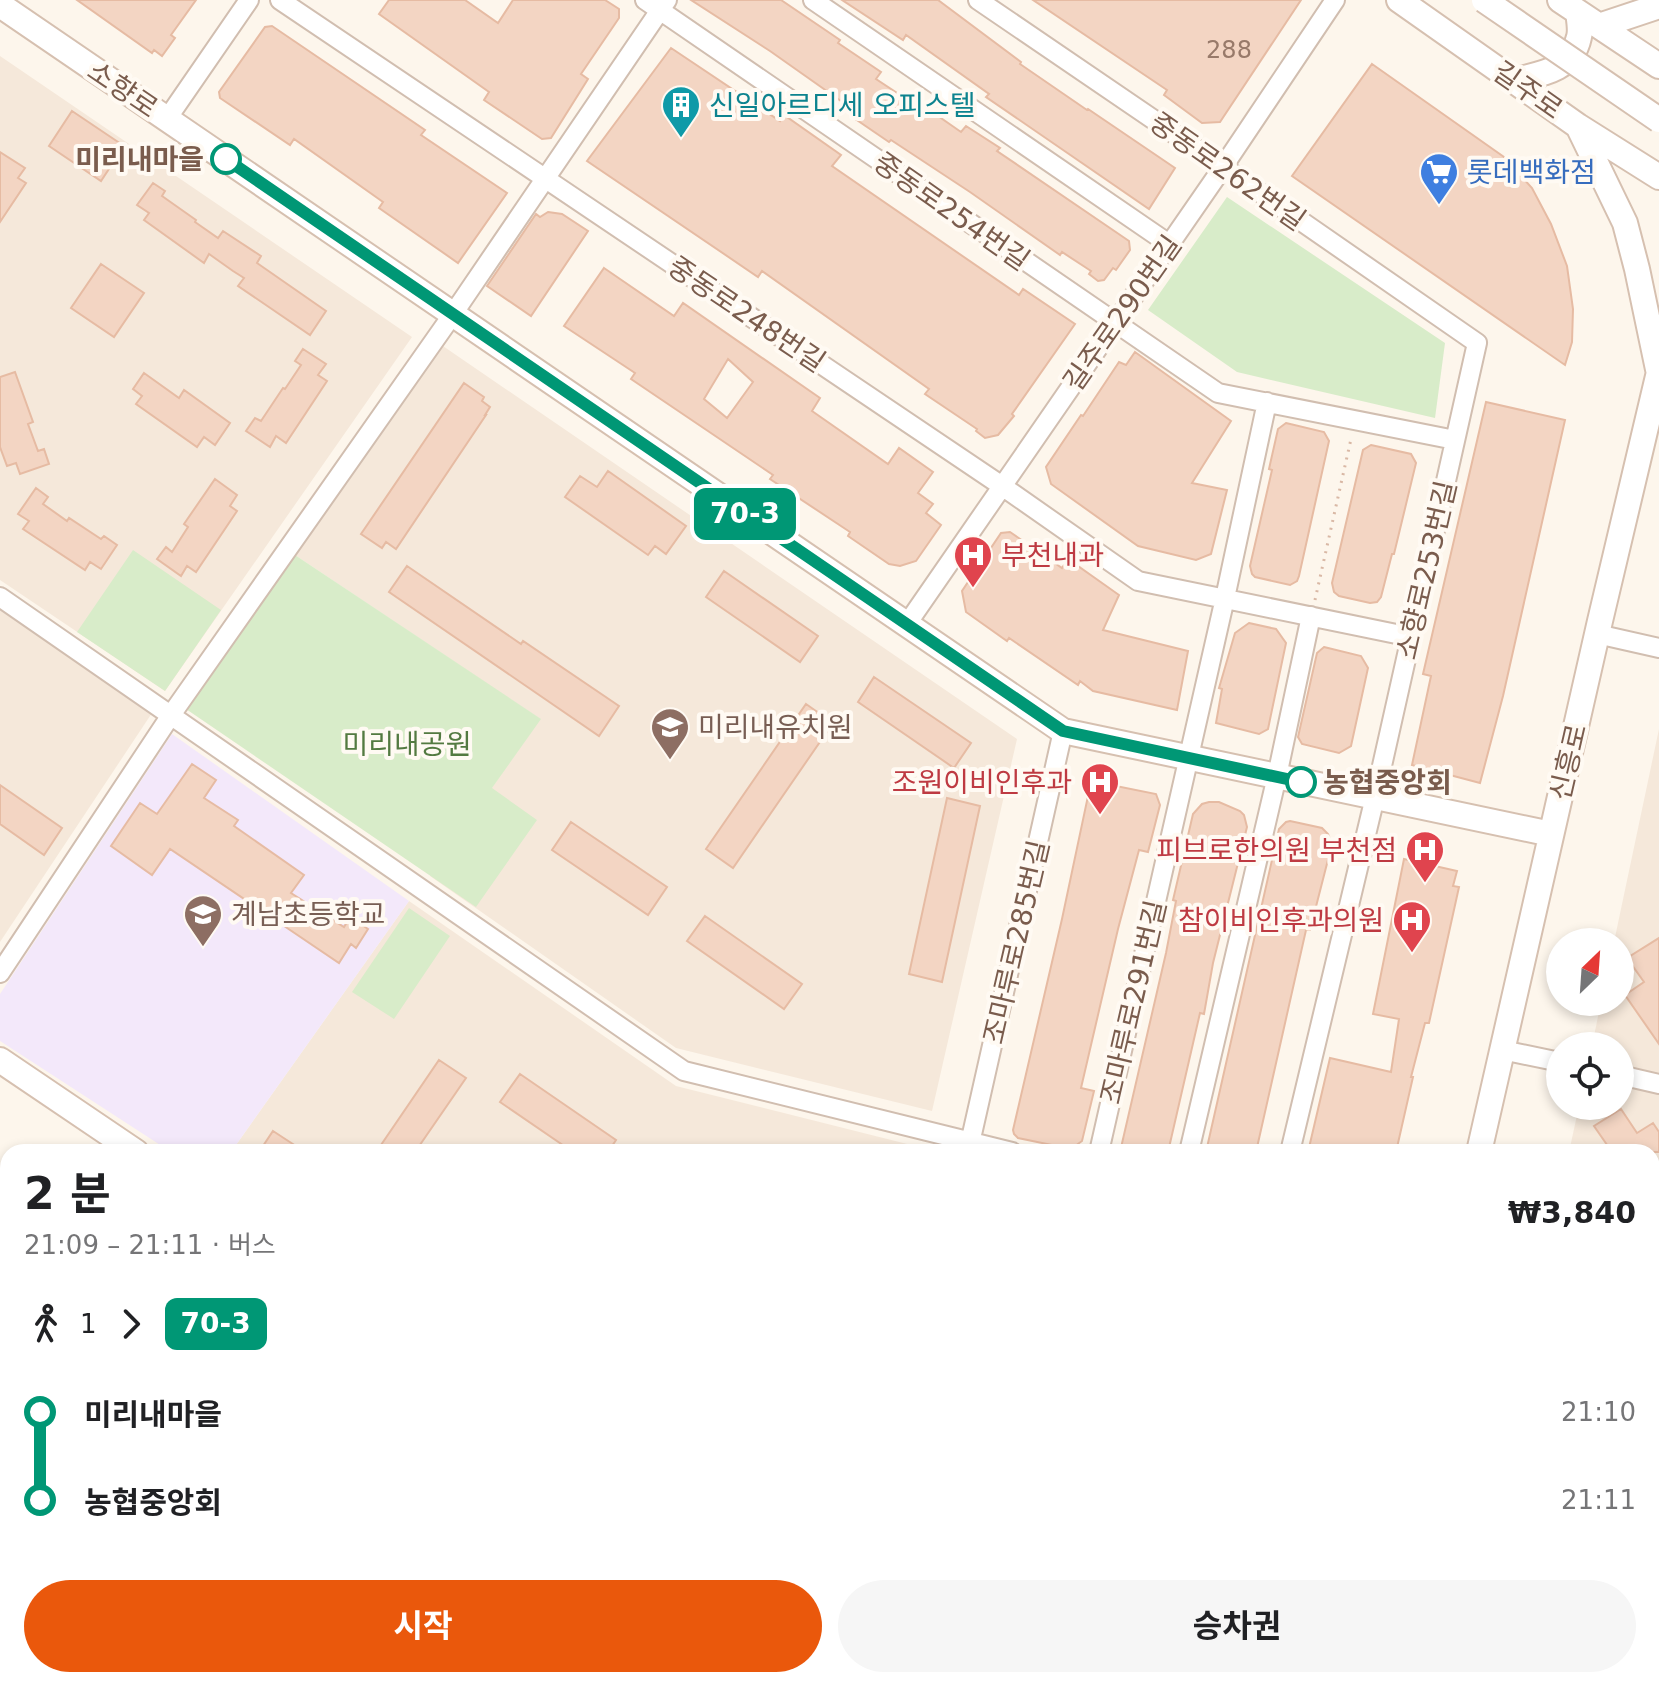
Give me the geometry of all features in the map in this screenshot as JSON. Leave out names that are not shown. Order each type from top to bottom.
[{"type":"street","points":[[167,119],[249,0]]},
{"type":"street","name":"중동로248번길","points":[[280,0],[1002,486],[1138,581],[1411,637]]},
{"type":"street","points":[[813,0],[1169,244]]},
{"type":"street","name":"중동로262번길","points":[[978,0],[1477,343]]},
{"type":"street","name":"길주로290번길","points":[[907,624],[1335,0]]},
{"type":"street","name":"길주로","points":[[1399,0],[1578,126],[1659,177]]},
{"type":"street","name":"길주로","points":[[1484,0],[1659,120]]},
{"type":"street","points":[[0,973],[171,715],[545,179],[658,3]]},
{"type":"street","name":"중동로254번길","points":[[658,3],[1218,393],[1455,440]]},
{"type":"street","name":"소향로","points":[[0,5],[1063,731],[1551,834]]},
{"type":"street","points":[[1515,80],[1548,72],[1568,60],[1580,36],[1569,6]]},
{"type":"street","points":[[1569,6],[1659,66]]},
{"type":"street","points":[[1599,26],[1659,6]]},
{"type":"street","points":[[1578,126],[1625,223],[1659,373]]},
{"type":"street","name":"소향로253번길","points":[[1292,1144],[1375,797],[1477,343]]},
{"type":"street","name":"신흥로","points":[[1481,1144],[1659,373]]},
{"type":"street","points":[[1188,758],[1267,402]]},
{"type":"street","points":[[0,597],[684,1071],[958,1144]]},
{"type":"street","points":[[1191,1144],[1311,616]]},
{"type":"street","points":[[1597,634],[1659,648]]},
{"type":"street","name":"조마루로285번길","points":[[970,1144],[1063,731]]},
{"type":"street","name":"조마루로291번길","points":[[1101,1144],[1188,758]]},
{"type":"street","points":[[1502,1050],[1546,1059]]},
{"type":"street","points":[[0,1060],[124,1144]]},
{"type":"street","points":[[1634,1078],[1659,1084]]},
{"type":"path","points":[[1311,616],[1355,420]]},
{"type":"shaded area","points":[[0,56],[412,337],[165,691],[0,580]]},
{"type":"shaded area","points":[[440,344],[1017,739],[932,1111],[676,1048],[430,876],[540,719],[295,555]]},
{"type":"shaded area","points":[[0,603],[154,710],[0,942]]},
{"type":"shaded area","points":[[1659,729],[1659,1144],[1571,1144],[1576,1120],[1634,1120],[1634,1032],[1595,1032],[1598,1016],[1634,1016],[1634,928],[1617,928]]},
{"type":"shaded area","name":"계남초등학교","points":[[172,734],[409,901],[237,1144],[159,1144],[0,1041],[0,994]]},
{"type":"shaded area","points":[[409,901],[676,1086],[907,1144],[237,1144]]},
{"type":"green space","points":[[1227,197],[1445,343],[1435,418],[1237,372],[1148,310]]},
{"type":"green space","points":[[133,550],[221,610],[165,691],[77,632]]},
{"type":"green space","name":"미리내공원","points":[[295,555],[541,719],[492,788],[537,820],[476,907],[186,709]]},
{"type":"green space","points":[[409,908],[450,936],[394,1019],[352,992]]},
{"type":"building","points":[[77,0],[196,0],[171,35],[175,38],[162,56],[154,50],[152,53]]},
{"type":"building","points":[[389,0],[465,0],[498,23],[513,0],[605,0],[619,9],[619,18],[581,74],[588,79],[551,138],[542,139],[484,100],[489,92],[379,14]]},
{"type":"building","points":[[691,0],[781,0],[881,72],[876,79],[961,132],[966,126],[1000,148],[997,151],[1129,241],[1130,250],[1116,270],[1113,268],[1104,280],[1098,281],[1089,274],[1091,271],[1062,252],[1060,255],[970,192],[851,116],[855,111]]},
{"type":"building","points":[[842,0],[938,0],[1020,64],[1175,168],[1149,209],[986,97],[989,94],[906,35],[903,40]]},
{"type":"building","points":[[1033,0],[1301,0],[1220,122],[1202,123],[1164,95],[1167,90]]},
{"type":"building","points":[[272,26],[425,130],[421,135],[507,193],[458,263],[379,208],[383,202],[294,139],[290,145],[220,98],[219,92],[265,27]]},
{"type":"building","points":[[671,48],[780,121],[784,115],[841,155],[832,166],[1019,295],[1023,289],[1075,324],[998,435],[985,438],[977,429],[925,394],[929,389],[762,271],[758,277],[587,161]]},
{"type":"building","name":"롯데백화점","points":[[1372,64],[1504,157],[1532,188],[1551,224],[1567,266],[1573,309],[1572,342],[1565,365],[1292,176]]},
{"type":"building","points":[[72,111],[124,146],[101,181],[49,146]]},
{"type":"building","points":[[0,152],[25,168],[18,178],[26,183],[0,222]]},
{"type":"building","points":[[153,183],[165,191],[162,196],[195,222],[218,238],[223,231],[261,256],[257,263],[326,311],[310,335],[238,286],[244,278],[209,254],[204,263],[144,220],[149,213],[137,205]]},
{"type":"building","points":[[548,212],[562,214],[588,231],[531,316],[487,286],[536,214],[540,217]]},
{"type":"building","points":[[101,264],[144,293],[114,337],[71,308]]},
{"type":"building","points":[[604,268],[674,316],[683,303],[820,398],[812,411],[888,464],[899,448],[933,472],[918,493],[933,504],[926,513],[941,525],[916,561],[900,566],[889,564],[848,536],[850,532],[770,479],[773,475],[631,379],[635,373],[564,326]],"holes":[[[728,359],[753,382],[727,418],[704,399]]]},
{"type":"building","points":[[303,349],[326,364],[318,375],[327,381],[286,443],[276,436],[270,447],[246,431],[255,418],[261,421],[285,389],[301,365],[295,361]]},
{"type":"building","points":[[1135,352],[1231,421],[1192,483],[1227,490],[1211,554],[1196,560],[1138,546],[1051,484],[1046,467],[1119,362],[1126,365]]},
{"type":"building","points":[[15,372],[33,422],[28,424],[38,451],[44,449],[49,464],[20,474],[16,463],[7,466],[0,447],[0,377]]},
{"type":"building","points":[[144,373],[179,398],[184,390],[230,423],[215,445],[204,437],[197,447],[136,404],[142,396],[133,389]]},
{"type":"building","points":[[464,383],[484,397],[482,401],[490,407],[396,549],[386,542],[382,548],[361,534]]},
{"type":"building","points":[[1486,402],[1565,420],[1503,696],[1480,783],[1412,765],[1431,676],[1423,674]]},
{"type":"building","points":[[1286,423],[1324,432],[1329,441],[1299,576],[1290,585],[1255,577],[1250,566],[1278,429]]},
{"type":"building","points":[[1371,445],[1411,454],[1416,463],[1381,597],[1377,602],[1370,603],[1339,596],[1334,592],[1332,583],[1363,450]]},
{"type":"building","points":[[608,471],[686,526],[666,554],[655,546],[648,555],[565,497],[580,476],[597,487]]},
{"type":"building","points":[[215,479],[237,495],[230,506],[237,511],[196,572],[187,566],[181,576],[157,559],[166,547],[172,552],[188,527],[184,524]]},
{"type":"building","points":[[36,488],[48,497],[43,504],[67,521],[69,518],[101,539],[104,536],[117,545],[101,569],[90,562],[85,570],[23,529],[29,521],[18,514]]},
{"type":"building","points":[[1010,532],[1062,568],[1068,559],[1119,595],[1103,630],[1188,651],[1177,710],[1093,691],[1080,681],[1078,685],[966,612],[962,591],[1001,533]]},
{"type":"building","points":[[407,566],[619,706],[599,736],[389,592]]},
{"type":"building","points":[[724,571],[818,636],[800,662],[706,597]]},
{"type":"building","points":[[1249,623],[1276,629],[1286,643],[1268,729],[1259,734],[1216,723],[1222,689],[1219,688],[1235,633]]},
{"type":"building","points":[[1324,647],[1361,656],[1368,668],[1351,746],[1339,753],[1302,744],[1298,737],[1317,653]]},
{"type":"building","points":[[874,677],[971,743],[954,768],[858,702]]},
{"type":"building","points":[[806,704],[833,723],[733,868],[706,849]]},
{"type":"building","points":[[192,764],[216,780],[204,798],[238,820],[234,826],[304,875],[291,893],[344,927],[350,917],[368,929],[356,948],[351,944],[339,963],[170,849],[152,875],[111,846],[140,803],[157,814]]},
{"type":"building","points":[[1106,784],[1156,794],[1160,805],[1148,852],[1139,850],[1081,1088],[1094,1091],[1082,1141],[1078,1144],[1047,1144],[1018,1138],[1013,1130],[1088,796]]},
{"type":"building","points":[[0,785],[62,828],[44,855],[0,824]]},
{"type":"building","points":[[947,798],[980,806],[942,982],[909,974]]},
{"type":"building","points":[[1219,802],[1240,811],[1247,827],[1213,963],[1204,1014],[1200,1013],[1170,1144],[1122,1144],[1166,953],[1176,901],[1173,900],[1193,814],[1202,804]]},
{"type":"building","points":[[571,822],[667,887],[648,915],[552,850]]},
{"type":"building","points":[[1286,822],[1322,828],[1332,844],[1310,930],[1306,930],[1258,1144],[1208,1144],[1279,829]]},
{"type":"building","points":[[1404,859],[1457,871],[1453,886],[1459,887],[1429,1023],[1425,1023],[1411,1077],[1398,1144],[1310,1144],[1330,1058],[1391,1072],[1399,1019],[1373,1014]]},
{"type":"building","points":[[705,916],[802,984],[784,1009],[687,941]]},
{"type":"building","points":[[1659,938],[1659,1044],[1634,1008],[1634,989],[1644,982],[1634,968],[1634,954]]},
{"type":"building","points":[[439,1060],[466,1078],[421,1144],[382,1144]]},
{"type":"building","points":[[520,1074],[616,1140],[613,1144],[561,1144],[500,1102]]},
{"type":"building","points":[[1604,1120],[1628,1120],[1637,1133],[1653,1123],[1659,1132],[1659,1144],[1606,1144],[1594,1126]]},
{"type":"building","points":[[273,1131],[293,1144],[264,1144]]},
{"type":"bus line","name":"70-3","points":[[226,159],[1063,731],[1301,782]]},
{"type":"place","name":"신일아르디세 오피스텔","points":[[681,139]]},
{"type":"place","name":"미리내마을","points":[[226,159]]},
{"type":"place","name":"롯데백화점","points":[[1439,206]]},
{"type":"place","name":"부천내과","points":[[973,589]]},
{"type":"place","name":"미리내유치원","points":[[670,761]]},
{"type":"place","name":"농협중앙회","points":[[1301,782]]},
{"type":"place","name":"조원이비인후과","points":[[1100,816]]},
{"type":"place","name":"피브로한의원 부천점","points":[[1425,884]]},
{"type":"place","name":"계남초등학교","points":[[203,948]]},
{"type":"place","name":"참이비인후과의원","points":[[1412,954]]}]
